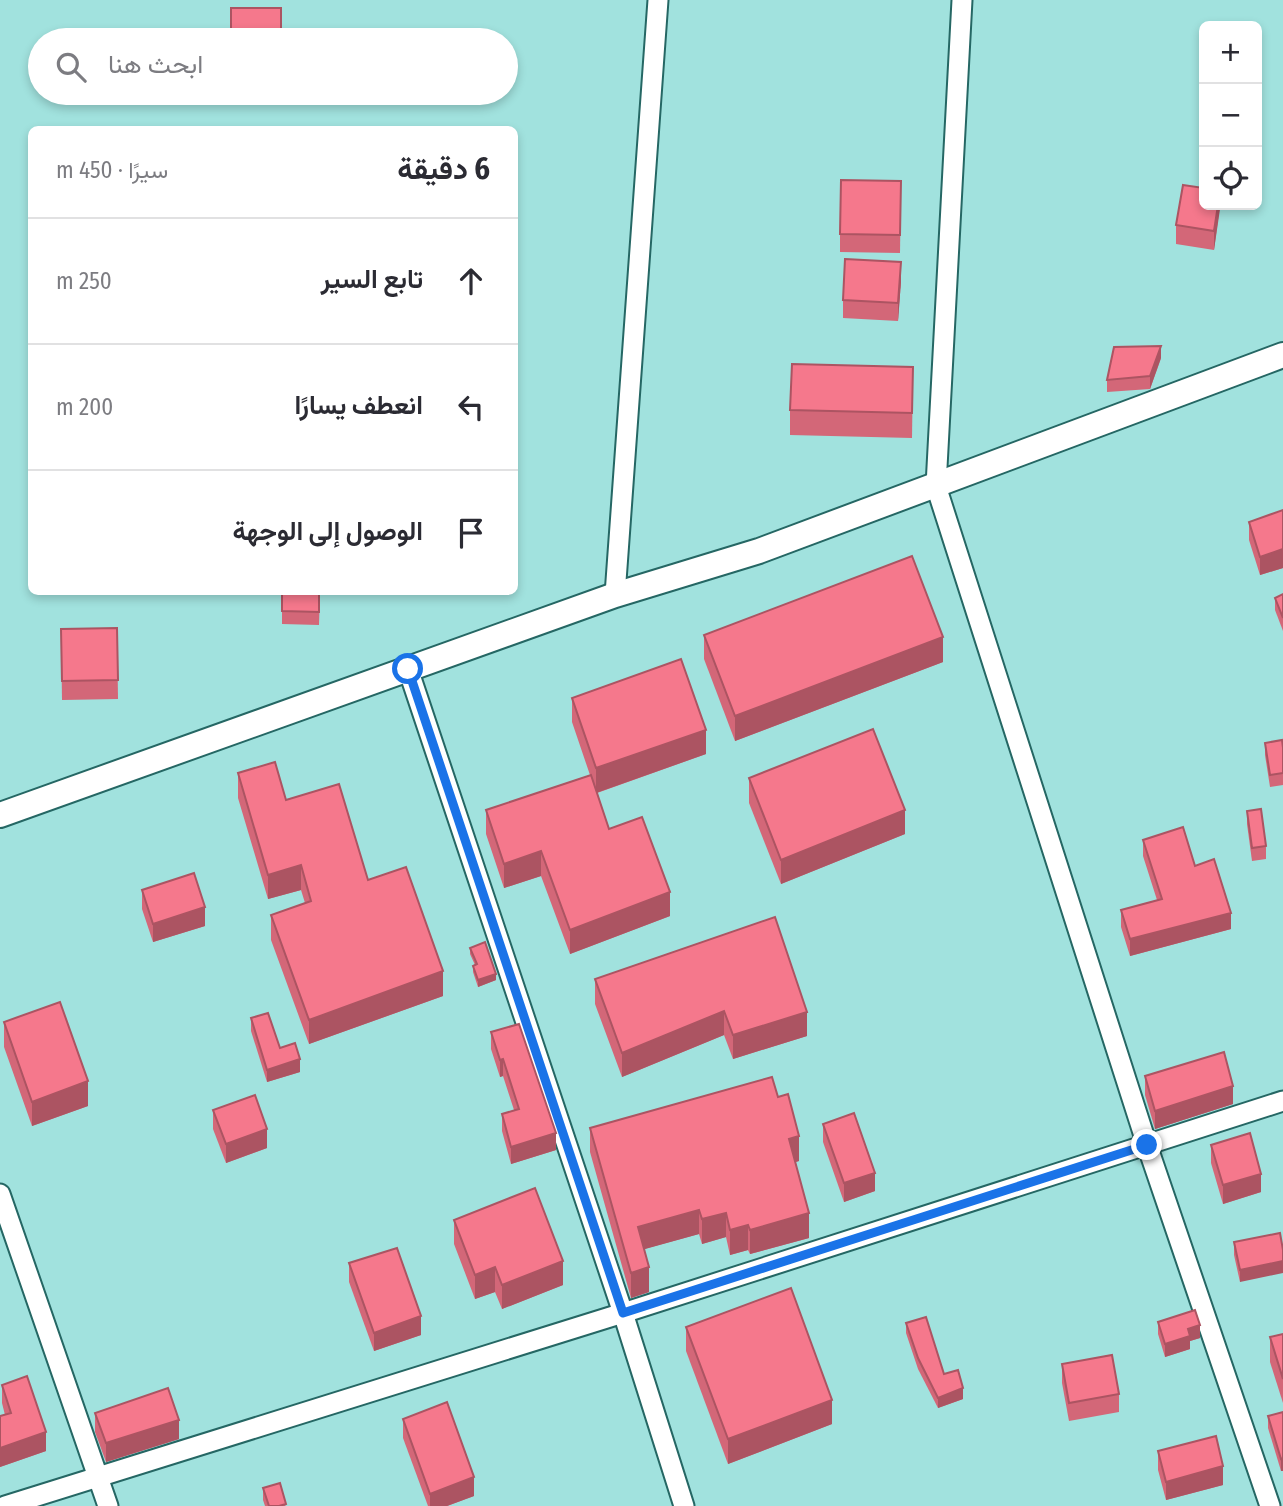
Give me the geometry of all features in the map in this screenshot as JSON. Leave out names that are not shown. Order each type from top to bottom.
[{"type":"street","points":[[615,595],[658,0]]},
{"type":"street","points":[[962,0],[936,486],[1147,1145],[1270,1506]]},
{"type":"street","points":[[0,815],[615,595],[759,551],[1283,355]]},
{"type":"street","points":[[408,669],[623,1313],[684,1506]]},
{"type":"street","points":[[5,1506],[623,1313],[1283,1101]]},
{"type":"street","points":[[0,1194],[108,1506]]},
{"type":"building","points":[[231,8],[281,8],[281,28],[231,28]]},
{"type":"building","points":[[841,180],[901,181],[900,235],[840,234]]},
{"type":"building","points":[[1183,185],[1199,187],[1199,210],[1217,210],[1214,231],[1176,225]]},
{"type":"building","points":[[845,259],[901,262],[898,303],[843,300]]},
{"type":"building","points":[[1161,346],[1150,376],[1107,380],[1114,347]]},
{"type":"building","points":[[792,364],[913,367],[912,413],[790,410]]},
{"type":"building","points":[[1283,510],[1283,549],[1260,557],[1249,522]]},
{"type":"building","points":[[912,556],[943,637],[735,716],[704,635]]},
{"type":"building","points":[[1283,594],[1283,618],[1275,598]]},
{"type":"building","points":[[282,595],[319,595],[319,612],[282,611]]},
{"type":"building","points":[[117,628],[118,680],[62,681],[61,629]]},
{"type":"building","points":[[681,659],[706,730],[596,768],[572,698]]},
{"type":"building","points":[[873,729],[905,810],[781,860],[749,778]]},
{"type":"building","points":[[1282,740],[1283,773],[1270,775],[1265,743]]},
{"type":"building","points":[[275,762],[286,800],[339,784],[368,880],[406,867],[443,971],[309,1020],[271,915],[311,901],[301,865],[268,875],[238,773]]},
{"type":"building","points":[[591,775],[609,829],[642,817],[670,892],[570,930],[541,851],[504,864],[486,810]]},
{"type":"building","points":[[1261,809],[1266,846],[1252,848],[1247,811]]},
{"type":"building","points":[[1183,827],[1195,866],[1214,859],[1231,913],[1130,939],[1121,910],[1162,899],[1143,840]]},
{"type":"building","points":[[194,873],[205,907],[153,924],[142,890]]},
{"type":"building","points":[[775,917],[807,1012],[733,1035],[724,1011],[622,1053],[595,979]]},
{"type":"building","points":[[485,942],[496,974],[478,980],[473,966],[477,964],[470,948]]},
{"type":"building","points":[[60,1002],[88,1081],[32,1102],[4,1022]]},
{"type":"building","points":[[268,1013],[280,1048],[295,1043],[300,1059],[267,1070],[251,1018]]},
{"type":"building","points":[[519,1024],[556,1133],[511,1147],[502,1114],[519,1109],[491,1032]]},
{"type":"building","points":[[1224,1052],[1233,1086],[1155,1111],[1145,1076]]},
{"type":"building","points":[[772,1077],[778,1097],[788,1094],[799,1136],[789,1139],[809,1213],[750,1230],[748,1225],[730,1230],[726,1213],[702,1219],[699,1210],[638,1227],[649,1267],[631,1273],[590,1128]]},
{"type":"building","points":[[255,1095],[267,1129],[226,1144],[213,1110]]},
{"type":"building","points":[[854,1113],[875,1173],[844,1183],[823,1124]]},
{"type":"building","points":[[1250,1133],[1261,1174],[1223,1185],[1211,1145]]},
{"type":"building","points":[[535,1188],[563,1261],[502,1285],[495,1267],[475,1275],[454,1220]]},
{"type":"building","points":[[1280,1233],[1283,1261],[1240,1270],[1234,1242]]},
{"type":"building","points":[[397,1248],[421,1316],[374,1333],[349,1263]]},
{"type":"building","points":[[791,1288],[832,1400],[728,1439],[686,1327]]},
{"type":"building","points":[[1195,1310],[1200,1325],[1188,1329],[1190,1336],[1165,1344],[1158,1322]]},
{"type":"building","points":[[926,1317],[944,1374],[958,1370],[963,1388],[938,1398],[918,1358],[906,1323]]},
{"type":"building","points":[[1283,1334],[1283,1379],[1270,1337]]},
{"type":"building","points":[[1112,1355],[1119,1394],[1069,1403],[1062,1364]]},
{"type":"building","points":[[27,1376],[46,1432],[0,1448],[0,1416],[11,1413],[2,1385]]},
{"type":"building","points":[[168,1388],[179,1420],[106,1443],[95,1413]]},
{"type":"building","points":[[447,1402],[474,1477],[430,1494],[403,1419]]},
{"type":"building","points":[[1283,1412],[1283,1458],[1281,1459],[1268,1416]]},
{"type":"building","points":[[1216,1436],[1223,1466],[1166,1482],[1158,1451]]},
{"type":"building","points":[[280,1483],[286,1504],[269,1506],[263,1488]]},
{"type":"route","points":[[408,669],[623,1313],[1147,1145]]}]
